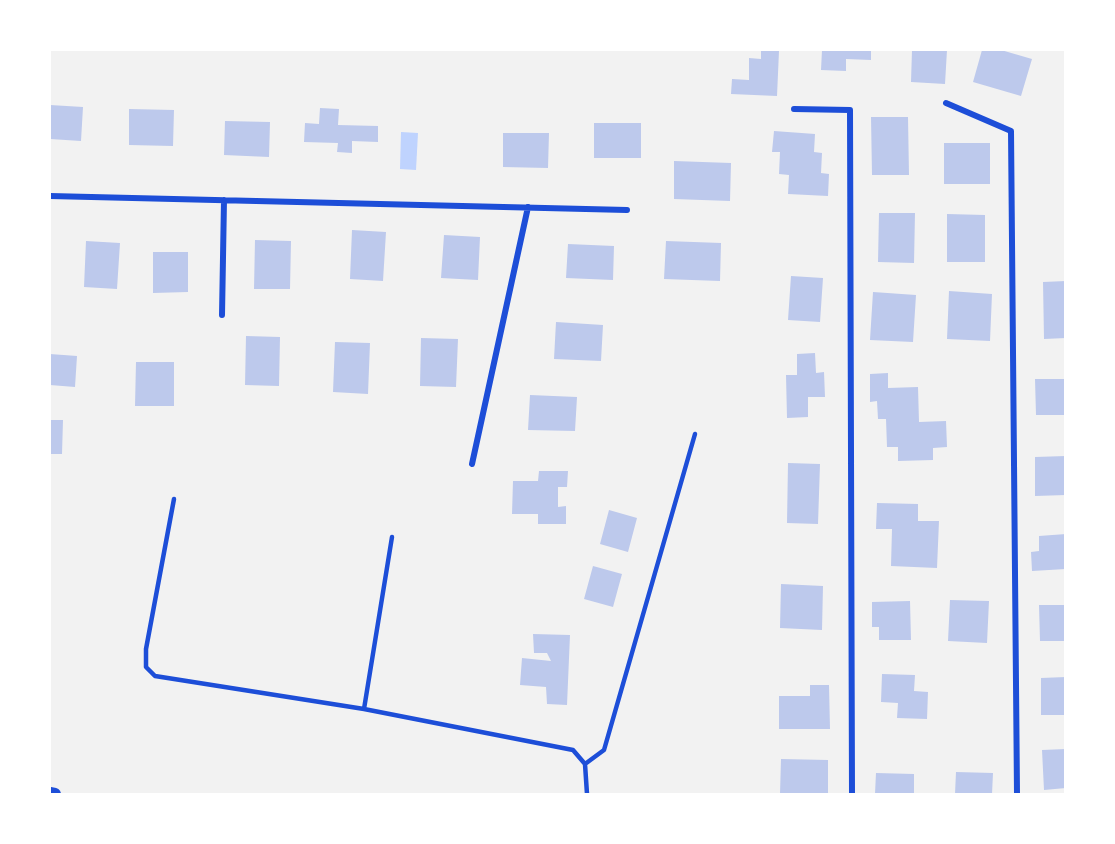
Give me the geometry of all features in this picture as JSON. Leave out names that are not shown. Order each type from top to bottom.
[{"type":"main road","points":[[50,793],[55,795]]},
{"type":"street","points":[[946,103],[1011,131],[1017,795]]},
{"type":"street","points":[[794,109],[850,110],[852,795]]},
{"type":"street","points":[[50,196],[627,210]]},
{"type":"street","points":[[222,315],[224,200]]},
{"type":"street","points":[[472,464],[528,207]]},
{"type":"lane","points":[[585,764],[604,750],[695,434]]},
{"type":"lane","points":[[174,500],[146,649],[147,667],[154,676],[364,709],[573,750],[585,764],[587,795]]},
{"type":"lane","points":[[364,709],[392,537]]},
{"type":"water","points":[[401,132],[418,133],[416,170],[400,169]]},
{"type":"building","points":[[761,50],[779,51],[777,96],[731,94],[732,79],[749,80],[749,58],[761,59]]},
{"type":"building","points":[[822,50],[871,50],[871,60],[846,59],[846,71],[821,70]]},
{"type":"building","points":[[912,50],[947,50],[945,84],[911,82]]},
{"type":"building","points":[[982,50],[1001,50],[1032,59],[1021,96],[973,82]]},
{"type":"building","points":[[50,105],[83,107],[81,141],[50,139]]},
{"type":"building","points":[[320,108],[339,109],[338,125],[378,126],[378,142],[352,141],[352,153],[337,152],[338,143],[304,142],[305,123],[319,124]]},
{"type":"building","points":[[129,109],[174,110],[173,146],[129,145]]},
{"type":"building","points":[[871,117],[908,117],[909,175],[872,175]]},
{"type":"building","points":[[225,121],[270,122],[269,157],[224,155]]},
{"type":"building","points":[[594,123],[641,123],[641,158],[594,158]]},
{"type":"building","points":[[774,131],[815,134],[814,152],[822,153],[821,173],[829,174],[828,196],[788,194],[789,175],[779,174],[780,152],[772,152]]},
{"type":"building","points":[[503,133],[549,133],[548,168],[503,167]]},
{"type":"building","points":[[944,143],[990,143],[990,184],[944,184]]},
{"type":"building","points":[[674,161],[731,163],[730,201],[674,199]]},
{"type":"building","points":[[879,213],[915,213],[914,263],[878,262]]},
{"type":"building","points":[[947,214],[985,215],[985,262],[947,262]]},
{"type":"building","points":[[352,230],[386,232],[383,281],[350,279]]},
{"type":"building","points":[[444,235],[480,237],[478,280],[441,278]]},
{"type":"building","points":[[255,240],[291,241],[290,289],[254,289]]},
{"type":"building","points":[[86,241],[120,243],[117,289],[84,287]]},
{"type":"building","points":[[666,241],[721,243],[720,281],[664,279]]},
{"type":"building","points":[[568,244],[614,246],[613,280],[566,278]]},
{"type":"building","points":[[153,252],[188,252],[188,292],[153,293]]},
{"type":"building","points":[[791,276],[823,278],[820,322],[788,320]]},
{"type":"building","points":[[1066,281],[1066,338],[1044,339],[1043,282]]},
{"type":"building","points":[[949,291],[992,294],[990,341],[947,339]]},
{"type":"building","points":[[873,292],[916,295],[913,342],[870,340]]},
{"type":"building","points":[[556,322],[603,325],[601,361],[554,359]]},
{"type":"building","points":[[246,336],[280,337],[279,386],[245,385]]},
{"type":"building","points":[[421,338],[458,339],[456,387],[420,386]]},
{"type":"building","points":[[335,342],[370,343],[368,394],[333,392]]},
{"type":"building","points":[[815,353],[816,373],[824,372],[825,397],[808,397],[808,417],[787,418],[786,375],[797,375],[797,354]]},
{"type":"building","points":[[50,354],[77,356],[75,387],[50,385]]},
{"type":"building","points":[[136,362],[174,362],[174,406],[135,406]]},
{"type":"building","points":[[888,373],[888,388],[918,387],[919,422],[946,421],[947,447],[933,448],[933,460],[898,461],[898,447],[887,447],[886,419],[878,419],[877,401],[870,402],[870,374]]},
{"type":"building","points":[[1035,379],[1066,379],[1066,415],[1036,415]]},
{"type":"building","points":[[530,395],[577,397],[575,431],[528,430]]},
{"type":"building","points":[[50,420],[63,420],[62,454],[50,454]]},
{"type":"building","points":[[1066,456],[1066,495],[1035,496],[1035,457]]},
{"type":"building","points":[[788,463],[820,464],[818,524],[787,523]]},
{"type":"building","points":[[539,471],[568,471],[567,487],[558,487],[558,507],[566,506],[566,524],[538,524],[538,514],[512,514],[513,481],[538,481]]},
{"type":"building","points":[[877,503],[918,504],[918,521],[939,521],[937,568],[891,566],[892,529],[876,529]]},
{"type":"building","points":[[609,510],[637,518],[628,552],[600,544]]},
{"type":"building","points":[[1066,534],[1066,569],[1032,571],[1031,552],[1039,551],[1039,536]]},
{"type":"building","points":[[593,566],[622,574],[613,607],[584,599]]},
{"type":"building","points":[[781,584],[823,586],[822,630],[780,628]]},
{"type":"building","points":[[950,600],[989,601],[987,643],[948,641]]},
{"type":"building","points":[[910,601],[911,640],[879,640],[879,627],[872,627],[872,602]]},
{"type":"building","points":[[1039,605],[1066,605],[1066,641],[1040,641]]},
{"type":"building","points":[[533,634],[570,635],[567,705],[547,704],[546,687],[520,685],[522,658],[551,661],[547,653],[534,653]]},
{"type":"building","points":[[882,674],[915,675],[914,691],[928,692],[927,719],[897,718],[898,703],[881,702]]},
{"type":"building","points":[[1066,677],[1066,715],[1041,715],[1041,678]]},
{"type":"building","points":[[810,685],[829,685],[830,729],[779,729],[779,696],[810,696]]},
{"type":"building","points":[[1066,749],[1066,788],[1044,790],[1042,750]]},
{"type":"building","points":[[781,759],[828,760],[828,794],[780,794]]},
{"type":"building","points":[[956,772],[993,773],[992,794],[955,794]]},
{"type":"building","points":[[876,773],[914,774],[914,794],[875,794]]}]
